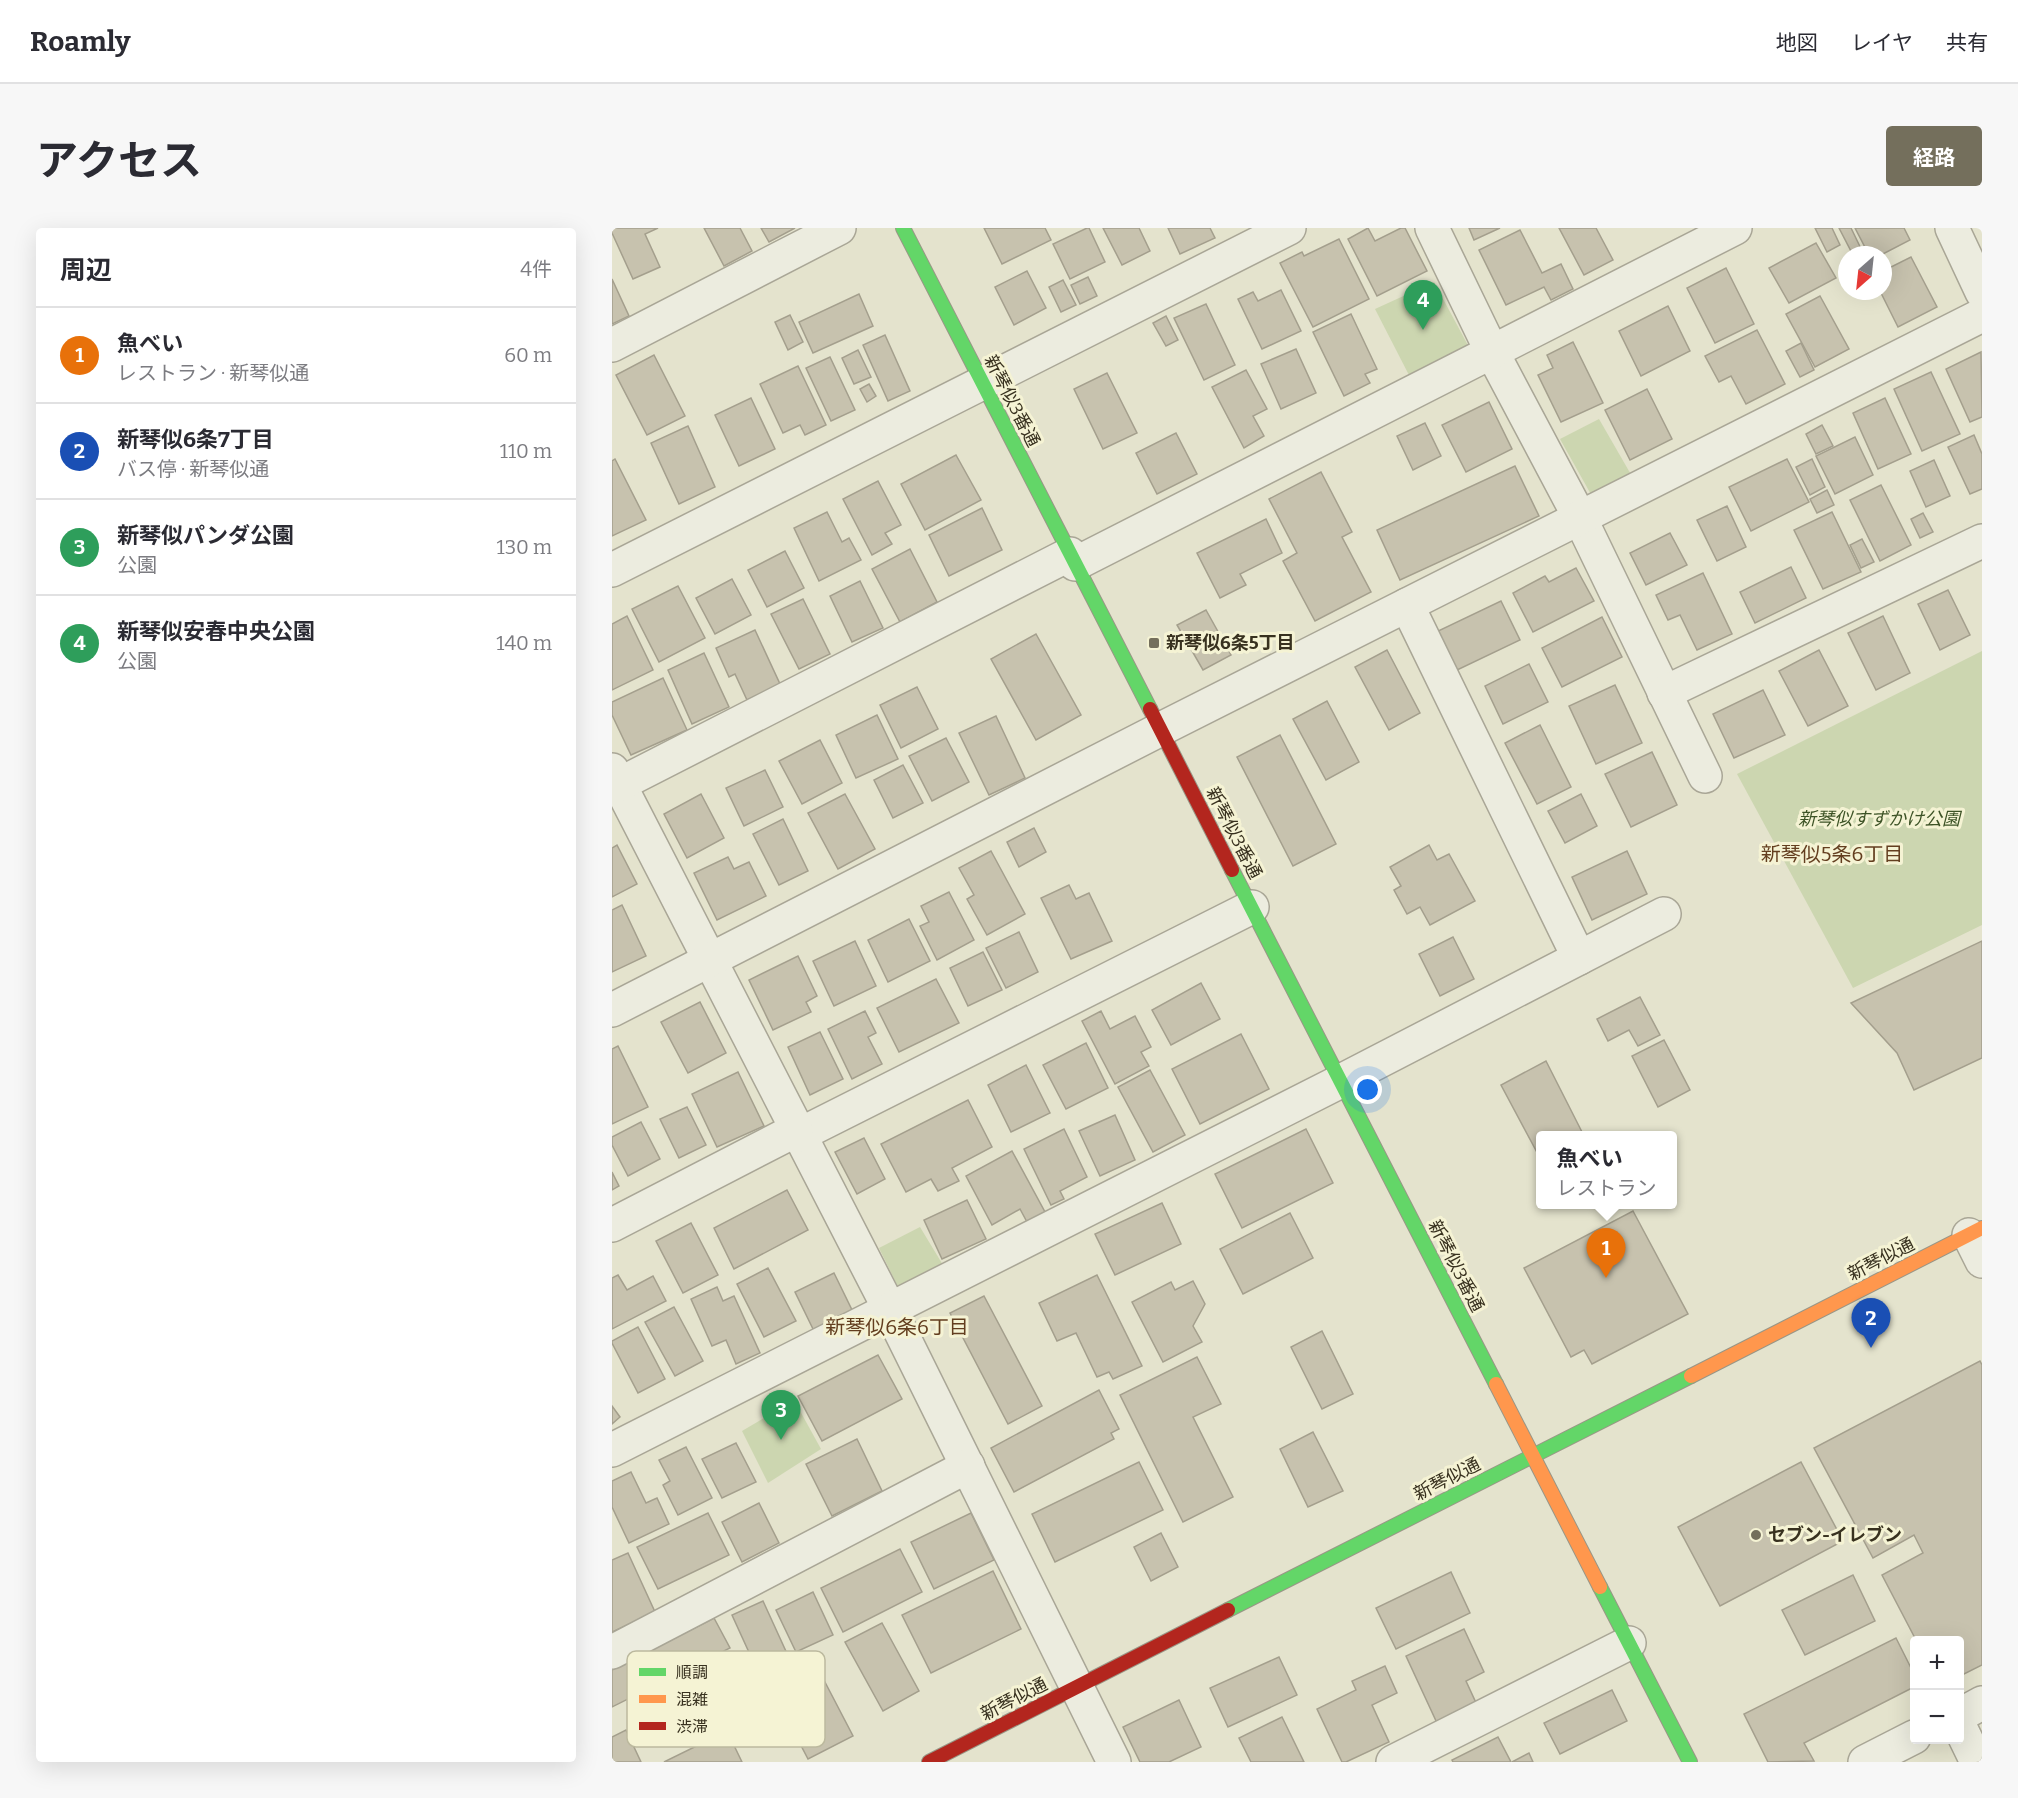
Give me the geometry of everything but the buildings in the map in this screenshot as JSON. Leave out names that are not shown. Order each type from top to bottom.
[{"type":"street","points":[[612,345],[839,228]]},
{"type":"street","name":"新琴似3番通","points":[[903,228],[1690,1762]]},
{"type":"street","points":[[612,570],[1289,228]]},
{"type":"street","points":[[1432,228],[1492,352],[1580,518],[1705,776]]},
{"type":"street","points":[[1114,1762],[890,1310],[614,781],[1073,559],[1492,352],[1736,228]]},
{"type":"street","points":[[1952,228],[1982,292]]},
{"type":"street","points":[[612,1010],[1161,729],[1982,315]]},
{"type":"street","points":[[1664,693],[1982,541]]},
{"type":"street","points":[[1407,605],[1579,958]]},
{"type":"street","points":[[612,1225],[1252,907]]},
{"type":"street","points":[[612,1450],[1341,1081],[1664,914]]},
{"type":"street","name":"新琴似通","points":[[929,1762],[1533,1456],[1978,1241]]},
{"type":"street","points":[[612,1652],[968,1466]]},
{"type":"street","points":[[1393,1762],[1629,1643]]},
{"type":"street","points":[[1964,1712],[1982,1703]]},
{"type":"street","points":[[1964,1737],[1977,1762]]},
{"type":"street","points":[[1865,1762],[1910,1739]]},
{"type":"green space","points":[[1434,282],[1471,351],[1411,379],[1375,309]]},
{"type":"green space","points":[[1599,419],[1633,478],[1593,498],[1560,439]]},
{"type":"green space","name":"新琴似すずかけ公園","points":[[1982,651],[1982,925],[1853,988],[1737,774]]},
{"type":"green space","points":[[920,1227],[946,1270],[901,1293],[879,1248]]},
{"type":"green space","points":[[794,1400],[821,1449],[768,1483],[742,1431]]},
{"type":"traffic: fast","points":[[903,228],[1150,709]]},
{"type":"traffic: fast","points":[[1232,870],[1496,1384]]},
{"type":"traffic: fast","points":[[1228,1610],[1691,1376]]},
{"type":"traffic: fast","points":[[1600,1587],[1690,1762]]},
{"type":"traffic: slow","points":[[1691,1376],[1982,1228]]},
{"type":"traffic: slow","points":[[1496,1384],[1600,1587]]},
{"type":"traffic: jam","points":[[1150,709],[1232,870]]},
{"type":"traffic: jam","points":[[929,1762],[1228,1610]]},
{"type":"place","name":"新琴似安春中央公園","points":[[1423,330]]},
{"type":"place","name":"新琴似6条5丁目","points":[[1154,643]]},
{"type":"place","name":"魚べい","points":[[1606,1278]]},
{"type":"place","name":"新琴似6条7丁目","points":[[1871,1348]]},
{"type":"place","name":"新琴似パンダ公園","points":[[781,1440]]},
{"type":"place","name":"セブン-イレブン","points":[[1756,1535]]},
{"type":"district","name":"新琴似5条6丁目","points":[[1832,854]]},
{"type":"district","name":"新琴似6条6丁目","points":[[897,1327]]}]
